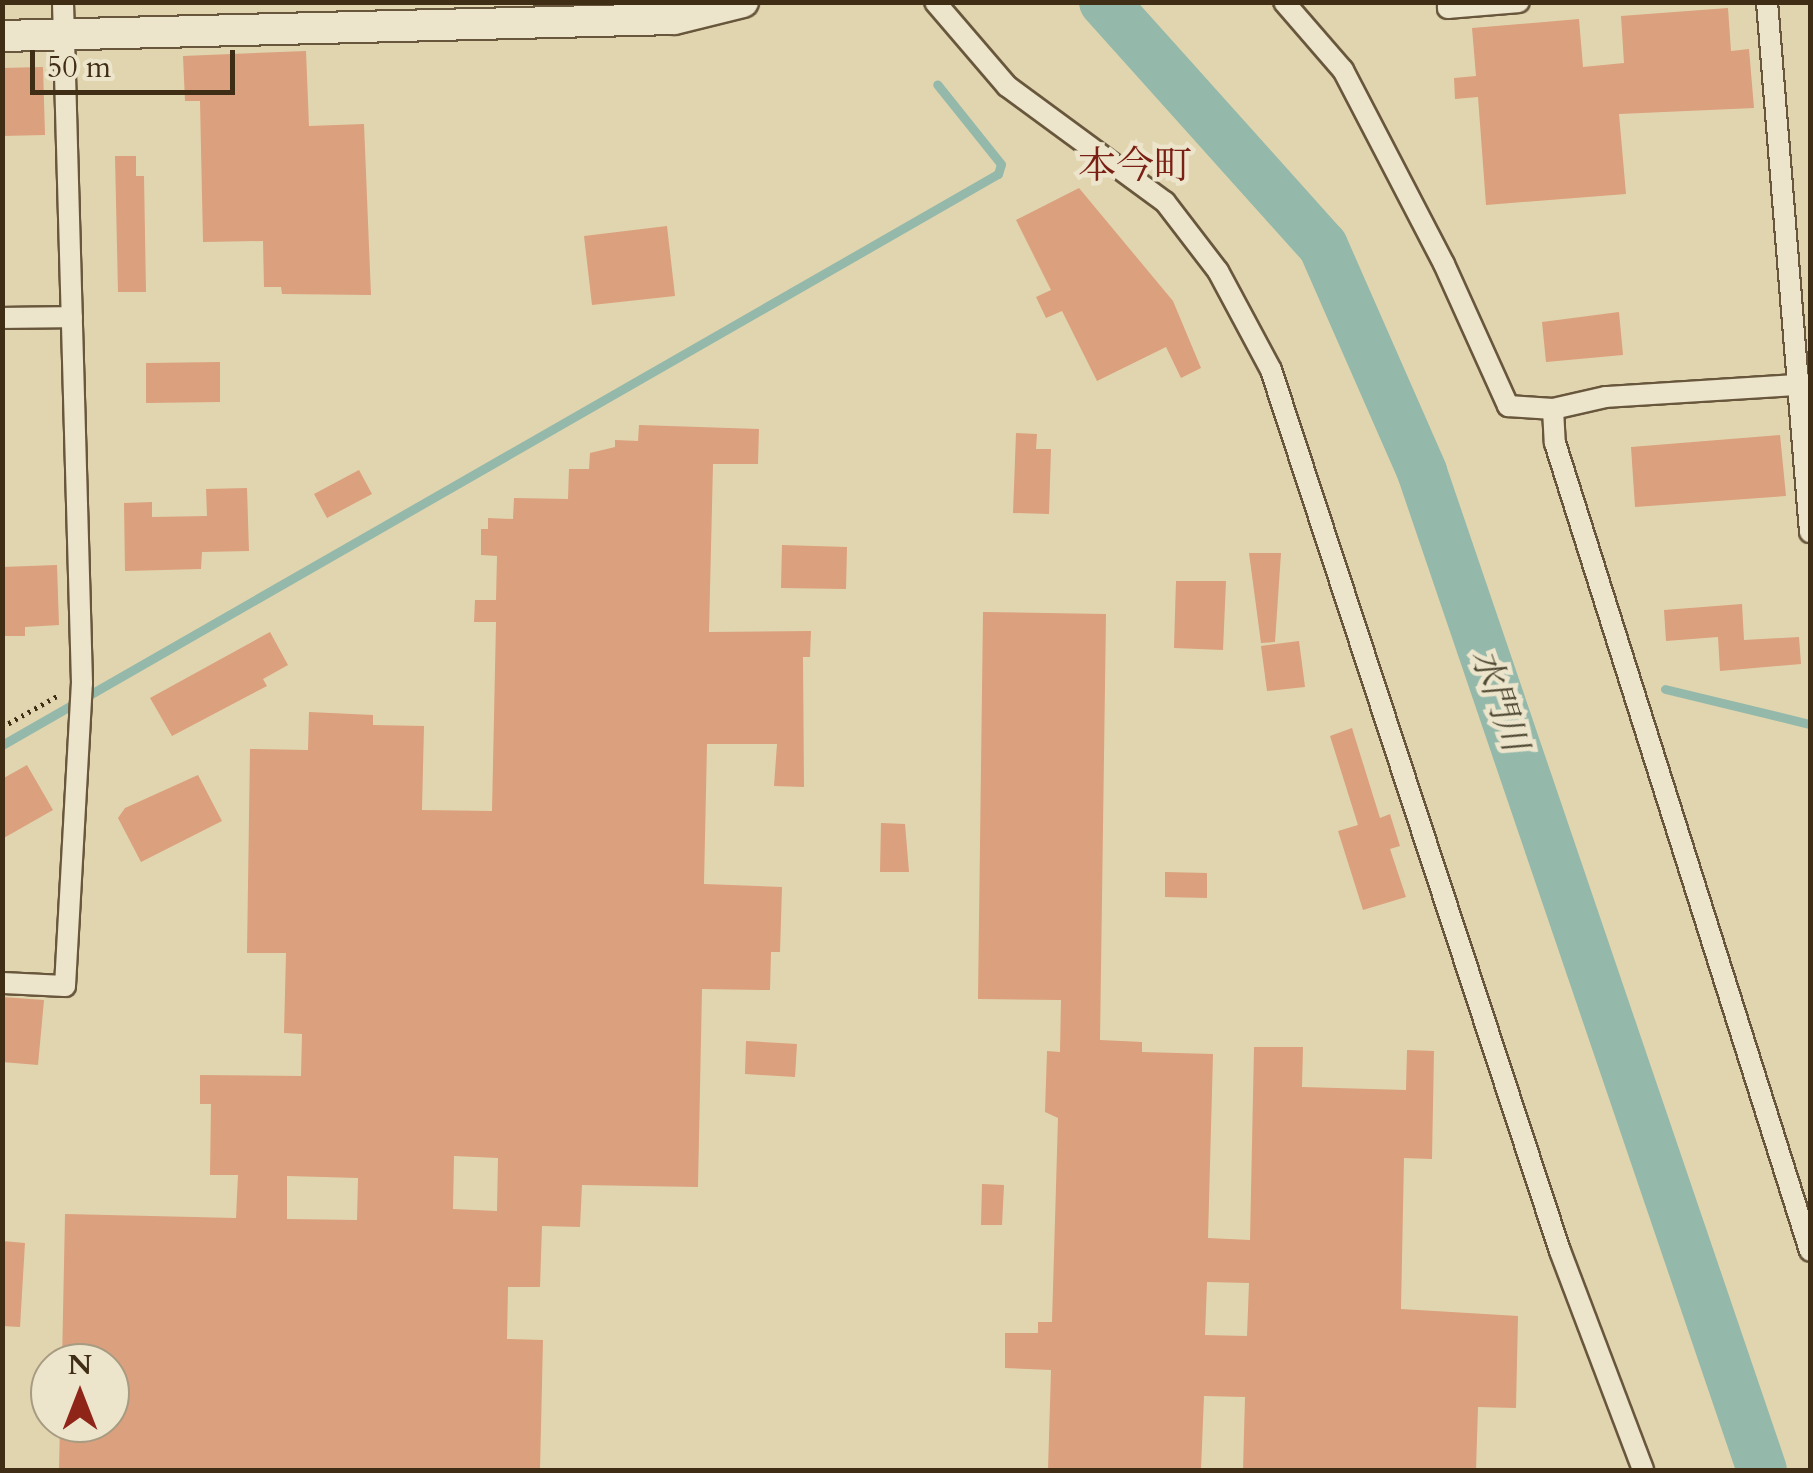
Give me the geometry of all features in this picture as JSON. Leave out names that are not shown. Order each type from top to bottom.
[{"type":"street","points":[[2,983],[65,986],[82,682],[63,2]]},
{"type":"street","points":[[2,36],[674,19],[742,2]]},
{"type":"street","points":[[935,2],[1007,86],[1165,202],[1218,271],[1271,370],[1560,1251],[1644,1470]]},
{"type":"street","points":[[1284,2],[1342,70],[1508,406],[1553,409],[1606,396],[1804,385]]},
{"type":"street","points":[[1448,2],[1448,8],[1519,2]]},
{"type":"street","points":[[1767,2],[1804,385],[1810,532]]},
{"type":"street","points":[[2,318],[72,316]]},
{"type":"street","points":[[1553,409],[1555,443],[1572,499],[1810,1250]]},
{"type":"path","points":[[2,727],[82,682]]},
{"type":"building","points":[[1728,8],[1731,51],[1749,49],[1754,108],[1619,114],[1626,194],[1486,205],[1478,97],[1455,99],[1454,78],[1476,76],[1472,28],[1579,19],[1583,67],[1624,63],[1621,16]]},
{"type":"building","points":[[306,51],[309,126],[364,124],[371,295],[282,294],[281,287],[264,287],[263,241],[203,242],[200,101],[185,101],[183,56]]},
{"type":"building","points":[[43,67],[45,135],[2,136],[2,68]]},
{"type":"building","points":[[115,156],[136,156],[136,176],[144,176],[146,292],[118,292]]},
{"type":"building","points":[[1079,188],[1173,301],[1201,368],[1181,378],[1166,347],[1097,381],[1062,311],[1046,318],[1036,297],[1051,290],[1016,220]]},
{"type":"building","points":[[667,226],[675,296],[592,305],[584,236]]},
{"type":"building","points":[[1619,312],[1623,355],[1546,362],[1542,322]]},
{"type":"building","points":[[220,362],[220,402],[146,403],[146,363]]},
{"type":"building","points":[[639,425],[759,429],[758,464],[713,464],[709,632],[811,631],[810,657],[803,657],[804,787],[774,786],[777,744],[707,744],[704,884],[782,887],[780,952],[771,952],[770,990],[702,989],[698,1187],[582,1185],[580,1227],[542,1226],[540,1287],[508,1287],[507,1339],[543,1340],[540,1470],[59,1470],[60,1443],[130,1443],[130,1343],[62,1343],[65,1214],[236,1218],[238,1175],[210,1175],[211,1104],[200,1104],[200,1075],[301,1076],[302,1034],[284,1033],[286,953],[247,953],[250,749],[308,750],[309,712],[373,715],[373,725],[424,726],[422,810],[492,811],[496,622],[474,622],[475,600],[496,600],[497,556],[481,555],[481,529],[488,529],[488,518],[513,519],[514,498],[568,499],[569,469],[589,469],[590,453],[615,447],[615,440],[638,441]],"holes":[[[454,1156],[498,1158],[497,1211],[453,1209]],[[287,1176],[358,1178],[357,1220],[287,1219]]]},
{"type":"building","points":[[1016,433],[1037,434],[1036,449],[1051,449],[1049,514],[1013,513]]},
{"type":"building","points":[[1780,435],[1786,496],[1635,507],[1631,447]]},
{"type":"building","points":[[359,470],[372,494],[327,518],[314,494]]},
{"type":"building","points":[[247,488],[249,551],[202,552],[201,569],[125,571],[124,503],[152,502],[152,517],[207,516],[206,489]]},
{"type":"building","points":[[782,545],[847,547],[846,589],[781,588]]},
{"type":"building","points":[[1249,553],[1281,553],[1275,642],[1261,643]]},
{"type":"building","points":[[57,565],[59,625],[25,627],[25,636],[2,636],[2,567]]},
{"type":"building","points":[[1176,581],[1226,581],[1223,650],[1174,648]]},
{"type":"building","points":[[1742,604],[1744,640],[1799,637],[1801,664],[1720,671],[1718,637],[1666,641],[1664,610]]},
{"type":"building","points":[[983,612],[1106,614],[1100,1040],[1142,1042],[1142,1052],[1213,1054],[1208,1238],[1250,1240],[1254,1047],[1303,1047],[1302,1087],[1406,1090],[1407,1050],[1434,1051],[1432,1159],[1404,1158],[1401,1309],[1518,1316],[1516,1408],[1478,1407],[1476,1470],[1243,1470],[1245,1397],[1204,1396],[1201,1470],[1048,1470],[1051,1370],[1005,1368],[1005,1333],[1038,1333],[1038,1322],[1052,1322],[1058,1118],[1045,1112],[1047,1051],[1060,1052],[1061,1000],[978,999]],"holes":[[[1207,1282],[1249,1283],[1247,1336],[1205,1335]]]},
{"type":"building","points":[[270,632],[288,665],[263,679],[267,686],[172,736],[150,698]]},
{"type":"building","points":[[1299,641],[1305,687],[1267,691],[1261,646]]},
{"type":"building","points":[[1352,728],[1380,818],[1390,814],[1400,846],[1390,849],[1406,897],[1363,910],[1338,831],[1358,825],[1330,736]]},
{"type":"building","points":[[27,765],[53,810],[2,839],[2,779]]},
{"type":"building","points":[[198,775],[222,821],[141,862],[118,818],[125,808]]},
{"type":"building","points":[[881,823],[905,824],[909,872],[880,872]]},
{"type":"building","points":[[1165,872],[1207,873],[1207,898],[1165,897]]},
{"type":"building","points":[[2,997],[44,1000],[38,1065],[2,1062]]},
{"type":"building","points":[[746,1041],[797,1044],[795,1077],[745,1074]]},
{"type":"building","points":[[982,1184],[1004,1185],[1002,1225],[981,1225]]},
{"type":"building","points":[[2,1241],[25,1243],[20,1327],[2,1326]]},
{"type":"waterway","name":"水門川","points":[[1104,2],[1323,246],[1422,472],[1762,1470]]},
{"type":"waterway","points":[[2,745],[998,174],[1001,164],[937,84]]},
{"type":"waterway","points":[[1665,689],[1810,724]]},
{"type":"district","name":"本今町","points":[[1135,167]]}]
